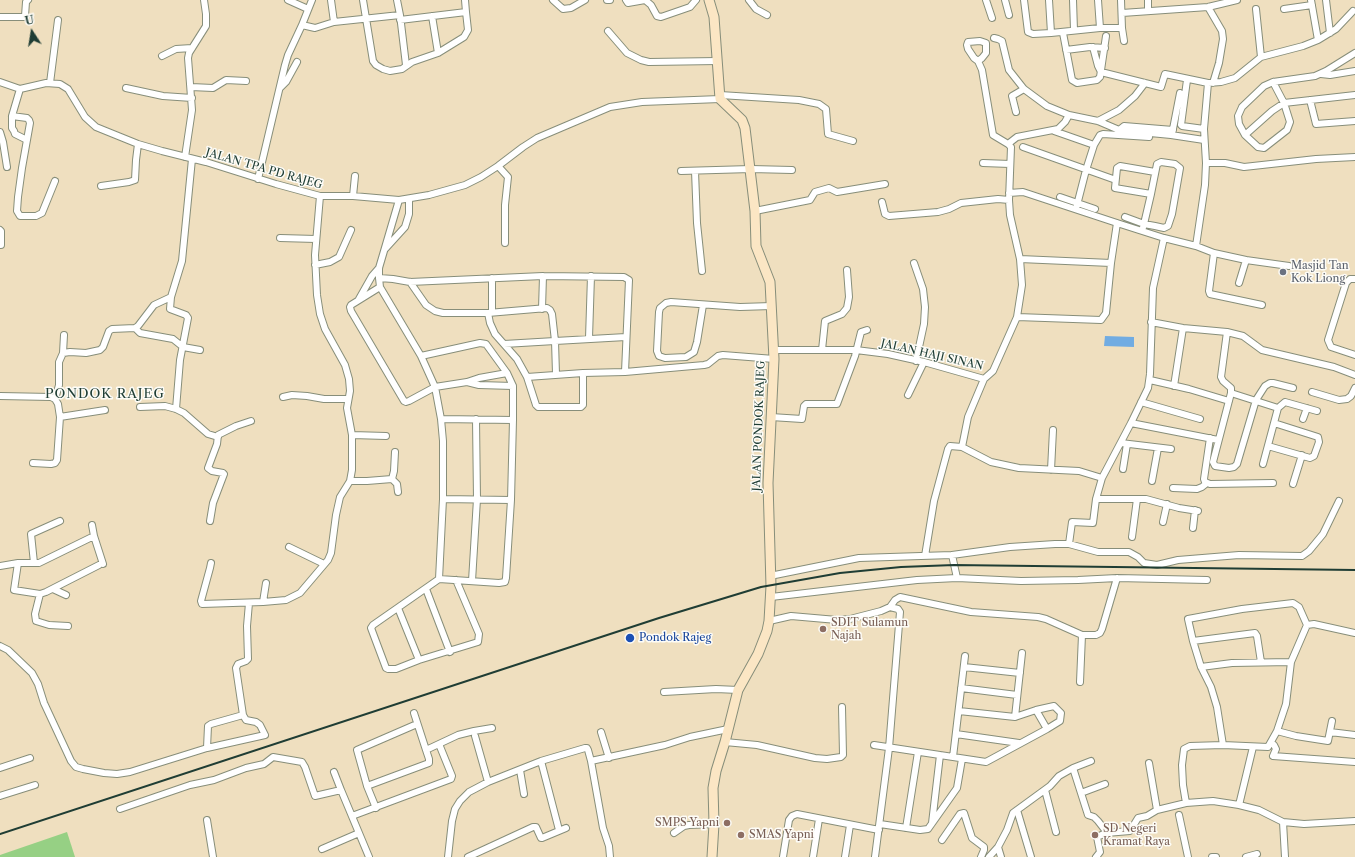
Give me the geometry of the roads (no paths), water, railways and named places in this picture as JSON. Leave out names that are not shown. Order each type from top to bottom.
[{"type":"main road","points":[[709,0],[714,17],[720,97]]},
{"type":"main road","name":"JALAN PONDOK RAJEG","points":[[714,857],[713,788],[716,771],[738,690],[758,654],[767,631],[769,621],[771,596],[768,483],[774,354],[770,282],[756,246],[755,211],[745,128],[742,120],[720,97]]},
{"type":"street","points":[[0,18],[24,17],[26,2],[28,0]]},
{"type":"street","points":[[185,157],[191,120],[192,98],[188,58],[192,48],[203,32],[206,18],[204,0]]},
{"type":"street","points":[[288,0],[308,9]]},
{"type":"street","points":[[258,178],[288,55],[312,0]]},
{"type":"street","points":[[331,0],[334,22]]},
{"type":"street","points":[[363,0],[371,56],[376,65],[390,71],[402,69],[406,65],[438,54],[464,37],[467,34],[465,0]]},
{"type":"street","points":[[397,0],[406,65]]},
{"type":"street","points":[[553,0],[563,9],[571,8],[585,0]]},
{"type":"street","points":[[626,0],[628,3],[645,0],[651,5],[657,16],[660,17],[690,6],[696,0]]},
{"type":"street","points":[[749,0],[756,9],[767,15]]},
{"type":"street","points":[[986,0],[992,18]]},
{"type":"street","points":[[1005,0],[1008,15]]},
{"type":"street","points":[[1024,0],[1028,32],[1033,34],[1100,28],[1122,28]]},
{"type":"street","points":[[1049,0],[1051,33]]},
{"type":"street","points":[[1073,0],[1074,30]]},
{"type":"street","points":[[1098,0],[1100,28]]},
{"type":"street","points":[[1121,0],[1124,41]]},
{"type":"street","points":[[1148,0],[1148,10]]},
{"type":"street","points":[[1122,12],[1208,7],[1223,2],[1237,0]]},
{"type":"street","points":[[1326,0],[1330,33]]},
{"type":"street","points":[[1284,9],[1312,2],[1318,40]]},
{"type":"street","points":[[1196,246],[1205,185],[1206,163],[1204,129],[1211,83],[1219,63],[1223,40],[1222,31],[1208,7]]},
{"type":"street","points":[[1256,10],[1261,57]]},
{"type":"street","points":[[1093,47],[1101,72],[1161,88],[1165,74],[1187,80],[1211,83],[1235,78],[1261,57],[1303,46],[1318,40],[1343,24],[1353,11]]},
{"type":"street","points":[[302,25],[315,28],[334,22],[366,18],[432,16],[466,12]]},
{"type":"street","points":[[432,16],[438,54]]},
{"type":"street","points":[[50,83],[58,20]]},
{"type":"street","points":[[608,31],[627,53],[640,60],[649,62],[718,61]]},
{"type":"street","points":[[1062,33],[1072,80],[1076,83],[1097,80],[1100,77],[1106,36]]},
{"type":"street","points":[[994,38],[998,38],[1002,41],[1009,70],[1024,89],[1047,106],[1069,115],[1098,121],[1119,130],[1172,133],[1204,140]]},
{"type":"street","points":[[1066,50],[1093,47],[1105,48]]},
{"type":"street","points":[[162,56],[176,49],[192,48]]},
{"type":"street","points":[[1273,82],[1284,103],[1290,122],[1287,130],[1264,148],[1258,147],[1245,135],[1239,124],[1238,116],[1242,107],[1264,86],[1273,82],[1311,77],[1321,74],[1355,53]]},
{"type":"street","points":[[978,61],[982,70],[993,136],[1008,144],[1018,137],[1035,132],[1058,129],[1069,115]]},
{"type":"street","points":[[280,88],[286,82],[297,62]]},
{"type":"street","points":[[1321,74],[1330,75],[1355,70]]},
{"type":"street","points":[[191,87],[213,88],[228,79],[246,81]]},
{"type":"street","points":[[1187,80],[1181,125],[1204,129]]},
{"type":"street","points":[[0,82],[20,89],[12,116],[12,128],[15,134],[26,140]]},
{"type":"street","points":[[1098,121],[1119,110],[1135,96],[1144,83]]},
{"type":"street","name":"JALAN TPA PD RAJEG","points":[[20,89],[35,84],[60,84],[68,89],[85,118],[96,127],[138,144],[320,196],[353,196],[399,200],[444,192],[465,185],[481,177],[537,138],[610,107],[642,102],[720,97],[799,100],[819,104],[826,109],[828,134],[853,140]]},
{"type":"street","points":[[126,88],[163,96],[192,98]]},
{"type":"street","points":[[1016,112],[1012,96],[1024,89]]},
{"type":"street","points":[[1172,133],[1180,93]]},
{"type":"street","points":[[1245,135],[1272,111],[1284,103],[1355,95]]},
{"type":"street","points":[[1310,100],[1316,124],[1355,121]]},
{"type":"street","points":[[12,116],[27,118],[30,123],[26,140],[18,197],[18,211],[20,216],[36,216],[42,213],[55,181]]},
{"type":"street","points":[[1054,131],[1094,145]]},
{"type":"street","points":[[0,132],[4,142],[7,167]]},
{"type":"street","points":[[1077,206],[1086,170],[1098,137],[1103,134],[1149,138]]},
{"type":"street","points":[[100,186],[135,180],[138,144]]},
{"type":"street","name":"JALAN HAJI SINAN","points":[[527,377],[556,374],[625,372],[704,365],[708,364],[718,356],[723,355],[774,354],[822,350],[856,350],[888,354],[924,362],[984,379],[993,371],[1017,317],[1022,285],[1020,259],[1010,215],[1009,193],[1011,147],[1008,144]]},
{"type":"street","points":[[1023,146],[1113,179]]},
{"type":"street","points":[[1206,163],[1225,163],[1244,167],[1316,159],[1355,157]]},
{"type":"street","points":[[176,410],[179,368],[188,318],[186,315],[170,309],[171,297],[182,261],[192,159]]},
{"type":"street","points":[[1125,218],[1144,224],[1164,228],[1168,226],[1172,214],[1180,168],[1175,164],[1161,162],[1157,164],[1151,194],[1144,224],[1142,231]]},
{"type":"street","points":[[983,163],[1010,164]]},
{"type":"street","points":[[498,166],[508,177],[505,205],[505,243]]},
{"type":"street","points":[[1151,194],[1115,188],[1117,168],[1120,166],[1155,172]]},
{"type":"street","points":[[682,172],[751,169],[792,170]]},
{"type":"street","points":[[695,171],[697,223],[702,271]]},
{"type":"street","points":[[353,196],[355,176]]},
{"type":"street","points":[[755,211],[810,200],[815,192],[829,188],[837,192],[885,184]]},
{"type":"street","points":[[1009,193],[1023,192],[1077,206],[1095,209]]},
{"type":"street","points":[[210,563],[201,601],[202,604],[249,604],[286,600],[300,592],[324,564],[331,553],[340,497],[350,481],[352,470],[352,435],[347,408],[350,385],[345,365],[325,329],[320,314],[315,266],[320,196]]},
{"type":"street","points":[[1060,197],[1117,224],[1196,246],[1214,253],[1246,260],[1289,266]]},
{"type":"street","points":[[384,250],[405,226],[409,214],[409,199]]},
{"type":"street","points":[[882,202],[885,214],[889,216],[938,212],[949,209],[961,203],[998,199],[1009,200]]},
{"type":"street","points":[[399,200],[379,268],[379,278],[380,287],[421,356],[435,387],[441,419],[443,441],[443,499],[439,579]]},
{"type":"street","points":[[1017,317],[1100,320],[1106,313],[1117,224]]},
{"type":"street","points":[[0,230],[1,245]]},
{"type":"street","points":[[315,266],[330,262],[339,257],[351,230]]},
{"type":"street","points":[[280,238],[316,239]]},
{"type":"street","points":[[1122,469],[1124,444],[1131,423],[1142,402],[1150,380],[1153,288],[1164,238]]},
{"type":"street","points":[[1214,253],[1208,291],[1210,294],[1262,305]]},
{"type":"street","points":[[1020,259],[1111,263]]},
{"type":"street","points":[[1239,283],[1246,260]]},
{"type":"street","points":[[914,263],[923,289],[925,307],[924,324],[916,361]]},
{"type":"street","points":[[358,301],[372,276],[379,268]]},
{"type":"street","points":[[822,350],[825,321],[842,314],[847,308],[850,297],[847,270]]},
{"type":"street","points":[[379,278],[410,282],[542,276],[624,276],[628,280],[625,372]]},
{"type":"street","points":[[542,276],[542,309]]},
{"type":"street","points":[[589,338],[591,276]]},
{"type":"street","points":[[492,278],[490,323],[495,334],[517,359],[527,377],[536,405],[538,407],[583,406],[583,373]]},
{"type":"street","points":[[1355,279],[1350,279],[1346,283],[1328,340],[1330,347],[1355,355]]},
{"type":"street","points":[[410,282],[426,305],[435,311],[443,313],[490,312],[547,308],[552,314],[556,374]]},
{"type":"street","points":[[380,287],[352,305],[350,308],[404,401],[409,401],[435,387],[507,373]]},
{"type":"street","points":[[63,353],[97,352],[103,347],[109,331],[112,329],[135,328],[140,324],[154,305],[171,297]]},
{"type":"street","points":[[703,305],[694,352],[686,357],[665,358],[659,356],[657,351],[659,312],[662,305],[671,302],[740,307],[772,306]]},
{"type":"street","points":[[1151,322],[1183,328],[1227,332],[1246,337],[1262,350],[1334,367],[1355,375]]},
{"type":"street","points":[[135,328],[142,334],[173,339],[183,346],[200,350]]},
{"type":"street","points":[[1174,386],[1183,328]]},
{"type":"street","points":[[772,417],[802,419],[804,406],[806,404],[837,404],[861,332],[867,330]]},
{"type":"street","points":[[1227,332],[1221,377],[1223,381],[1232,388],[1218,440],[1215,466],[1229,468],[1234,467],[1237,464],[1256,400],[1265,386],[1270,383],[1293,388]]},
{"type":"street","points":[[55,399],[58,392],[59,362],[63,353],[64,335]]},
{"type":"street","points":[[504,344],[626,337]]},
{"type":"street","points":[[421,356],[483,343],[488,346],[507,373],[513,386],[511,500],[505,582],[499,583],[472,581],[456,580],[439,579],[373,625],[371,628],[386,668],[390,670],[394,669],[478,642],[479,638],[456,580]]},
{"type":"street","points":[[908,395],[924,362]]},
{"type":"street","points":[[962,447],[968,417],[984,379]]},
{"type":"street","points":[[1150,380],[1229,401]]},
{"type":"street","points":[[467,382],[479,385],[513,386]]},
{"type":"street","points":[[1312,392],[1339,400],[1347,399],[1351,396],[1355,388]]},
{"type":"street","points":[[1231,393],[1278,408]]},
{"type":"street","points":[[283,397],[292,395],[348,400]]},
{"type":"street","points":[[0,396],[44,396],[55,399],[60,409],[57,460],[55,463],[51,464],[33,464]]},
{"type":"street","points":[[1142,402],[1200,419]]},
{"type":"street","points":[[1263,464],[1278,408],[1285,402],[1317,411]]},
{"type":"street","points":[[140,407],[165,406],[184,413],[208,434],[218,437]]},
{"type":"street","points":[[1303,419],[1307,408]]},
{"type":"street","points":[[60,417],[105,410]]},
{"type":"street","points":[[441,419],[513,420]]},
{"type":"street","points":[[472,581],[477,499],[476,419]]},
{"type":"street","points":[[210,521],[213,503],[224,474],[212,471],[208,468],[218,444],[218,437],[220,433],[251,421]]},
{"type":"street","points":[[1131,423],[1218,440]]},
{"type":"street","points":[[1268,446],[1310,458],[1314,456],[1319,442],[1318,437],[1274,423]]},
{"type":"street","points":[[1051,470],[1053,430]]},
{"type":"street","points":[[352,435],[386,436]]},
{"type":"street","points":[[1207,483],[1204,479],[1210,438]]},
{"type":"street","points":[[1124,444],[1171,449]]},
{"type":"street","points":[[1069,544],[1072,522],[1093,523],[1096,498],[1102,478],[1124,444]]},
{"type":"street","points":[[925,556],[934,501],[950,446],[962,447],[991,462],[1019,468],[1079,471],[1102,478]]},
{"type":"street","points":[[1152,481],[1158,448]]},
{"type":"street","points":[[392,479],[394,474],[395,452]]},
{"type":"street","points":[[1293,484],[1302,455]]},
{"type":"street","points":[[350,481],[392,479],[397,484],[398,492]]},
{"type":"street","points":[[1173,488],[1197,489],[1207,483],[1273,482]]},
{"type":"street","points":[[1096,498],[1146,500],[1179,508],[1196,510],[1193,528]]},
{"type":"street","points":[[443,499],[511,500]]},
{"type":"street","points":[[1132,537],[1137,499]]},
{"type":"street","points":[[770,576],[859,558],[952,555],[1010,547],[1069,544],[1098,552],[1129,552],[1138,556],[1144,564],[1157,565],[1178,560],[1239,555],[1302,556],[1309,552],[1323,534],[1339,501]]},
{"type":"street","points":[[1164,522],[1167,504]]},
{"type":"street","points":[[34,563],[31,534],[60,520]]},
{"type":"street","points":[[18,563],[14,590],[40,594],[101,565],[92,525]]},
{"type":"street","points":[[0,566],[18,563],[39,563],[94,536]]},
{"type":"street","points":[[289,547],[324,564]]},
{"type":"street","points":[[952,555],[957,578]]},
{"type":"street","points":[[771,596],[917,580],[957,578],[1021,580],[1117,578],[1207,580]]},
{"type":"street","points":[[769,621],[791,616],[838,620],[850,619],[881,611],[890,607],[895,600],[900,597],[971,612],[1046,618],[1082,635],[1092,636],[1100,633],[1117,578]]},
{"type":"street","points":[[263,602],[266,583]]},
{"type":"street","points":[[53,589],[66,596]]},
{"type":"street","points":[[426,589],[450,652]]},
{"type":"street","points":[[40,594],[35,614],[36,621],[48,625],[68,626]]},
{"type":"street","points":[[1186,803],[1183,786],[1182,765],[1184,749],[1190,746],[1223,745],[1268,747],[1271,743],[1277,731],[1286,704],[1292,660],[1307,625],[1299,607],[1293,603],[1242,609],[1189,618],[1188,620],[1201,666],[1211,687],[1217,707],[1223,745]]},
{"type":"street","points":[[0,646],[8,650],[32,673],[38,684],[44,703],[68,754],[76,767],[104,773],[117,774],[130,772],[207,748],[265,735],[260,725],[256,722],[246,720],[243,715],[236,668],[238,664],[248,659],[247,626],[249,604]]},
{"type":"street","points":[[874,857],[889,748],[900,612],[898,609],[890,607]]},
{"type":"street","points":[[398,608],[419,660]]},
{"type":"street","points":[[1307,625],[1314,624],[1355,633]]},
{"type":"street","points":[[1193,641],[1256,633],[1260,662]]},
{"type":"street","points":[[1080,682],[1082,635]]},
{"type":"street","points":[[1015,717],[1022,653]]},
{"type":"street","points":[[953,757],[965,656]]},
{"type":"street","points":[[1282,658],[1292,660]]},
{"type":"street","points":[[1201,666],[1292,660]]},
{"type":"street","points":[[964,667],[1020,673]]},
{"type":"street","points":[[961,688],[1018,696]]},
{"type":"street","points":[[664,692],[716,689],[738,690]]},
{"type":"street","points":[[725,742],[757,745],[815,758],[827,759],[841,757],[843,755],[842,706]]},
{"type":"street","points":[[874,745],[988,762],[1060,721],[1061,713],[1054,706],[1015,717],[959,711]]},
{"type":"street","points":[[1036,710],[1047,729]]},
{"type":"street","points":[[367,786],[429,763],[414,713]]},
{"type":"street","points":[[207,748],[208,726],[210,724],[243,715]]},
{"type":"street","points":[[1277,731],[1327,741],[1329,740],[1332,721]]},
{"type":"street","points":[[376,808],[367,786],[357,750],[417,724]]},
{"type":"street","points":[[426,750],[458,735],[474,730],[492,728]]},
{"type":"street","points":[[591,761],[665,745],[690,737],[728,729]]},
{"type":"street","points":[[601,732],[609,758]]},
{"type":"street","points":[[1330,732],[1355,735]]},
{"type":"street","points":[[956,734],[1019,743]]},
{"type":"street","points":[[475,736],[488,782]]},
{"type":"street","points":[[1271,743],[1276,749],[1273,756],[1355,762]]},
{"type":"street","points":[[352,816],[451,779],[452,776],[439,744]]},
{"type":"street","points":[[1239,805],[1252,746]]},
{"type":"street","points":[[448,857],[452,821],[455,809],[460,801],[469,792],[488,782],[541,761],[585,748],[588,750],[591,761],[603,828],[609,846],[610,857]]},
{"type":"street","points":[[906,828],[918,752]]},
{"type":"street","points":[[931,825],[940,755]]},
{"type":"street","points":[[120,809],[190,785],[214,780],[246,768],[264,764],[273,757],[304,763],[315,796],[341,790]]},
{"type":"street","points":[[0,768],[30,758]]},
{"type":"street","points":[[784,857],[789,820],[796,814],[850,826],[920,830],[928,829],[957,788],[962,759]]},
{"type":"street","points":[[541,761],[559,830]]},
{"type":"street","points":[[989,857],[998,847],[1007,830],[1013,813],[1050,786],[1059,776],[1073,768],[1091,761]]},
{"type":"street","points":[[1148,763],[1157,810]]},
{"type":"street","points":[[1073,768],[1088,815],[1094,816],[1106,833]]},
{"type":"street","points":[[520,770],[524,794]]},
{"type":"street","points":[[334,772],[369,857]]},
{"type":"street","points":[[1080,793],[1105,784]]},
{"type":"street","points":[[0,796],[35,785]]},
{"type":"street","points":[[1045,790],[1056,832]]},
{"type":"street","points":[[1096,857],[1100,852],[1097,837],[1106,833],[1130,831],[1138,818],[1148,816],[1157,810],[1186,803],[1213,801],[1239,805],[1259,810],[1283,822],[1304,824],[1355,822]]},
{"type":"street","points":[[1017,810],[1030,857]]},
{"type":"street","points":[[942,840],[960,814],[964,813],[972,838],[984,847],[981,857]]},
{"type":"street","points":[[1179,815],[1188,857]]},
{"type":"street","points":[[813,857],[819,819]]},
{"type":"street","points":[[207,820],[213,857]]},
{"type":"street","points":[[1283,822],[1285,857]]},
{"type":"street","points":[[674,833],[684,826],[714,824]]},
{"type":"street","points":[[845,857],[850,826]]},
{"type":"street","points":[[468,857],[533,827],[536,827],[541,838],[566,828]]},
{"type":"street","points":[[322,849],[359,833]]},
{"type":"street","points":[[998,847],[1001,857]]},
{"type":"street","points":[[1246,857],[1257,854]]},
{"type":"water","points":[[1105,336],[1134,337],[1134,347],[1104,346]]},
{"type":"railway","points":[[0,834],[659,618],[761,587],[840,573],[901,567],[954,565],[1355,570]]},
{"type":"place","name":"Masjid Tan Kok Liong","points":[[1283,272]]},
{"type":"place","name":"SDIT Sulamun Najah","points":[[823,629]]},
{"type":"place","name":"Pondok Rajeg","points":[[630,638]]},
{"type":"place","name":"SMPS Yapni","points":[[727,823]]},
{"type":"place","name":"SMAS Yapni","points":[[741,835]]},
{"type":"place","name":"SD Negeri Kramat Raya","points":[[1095,835]]},
{"type":"district","name":"PONDOK RAJEG","points":[[105,394]]}]
